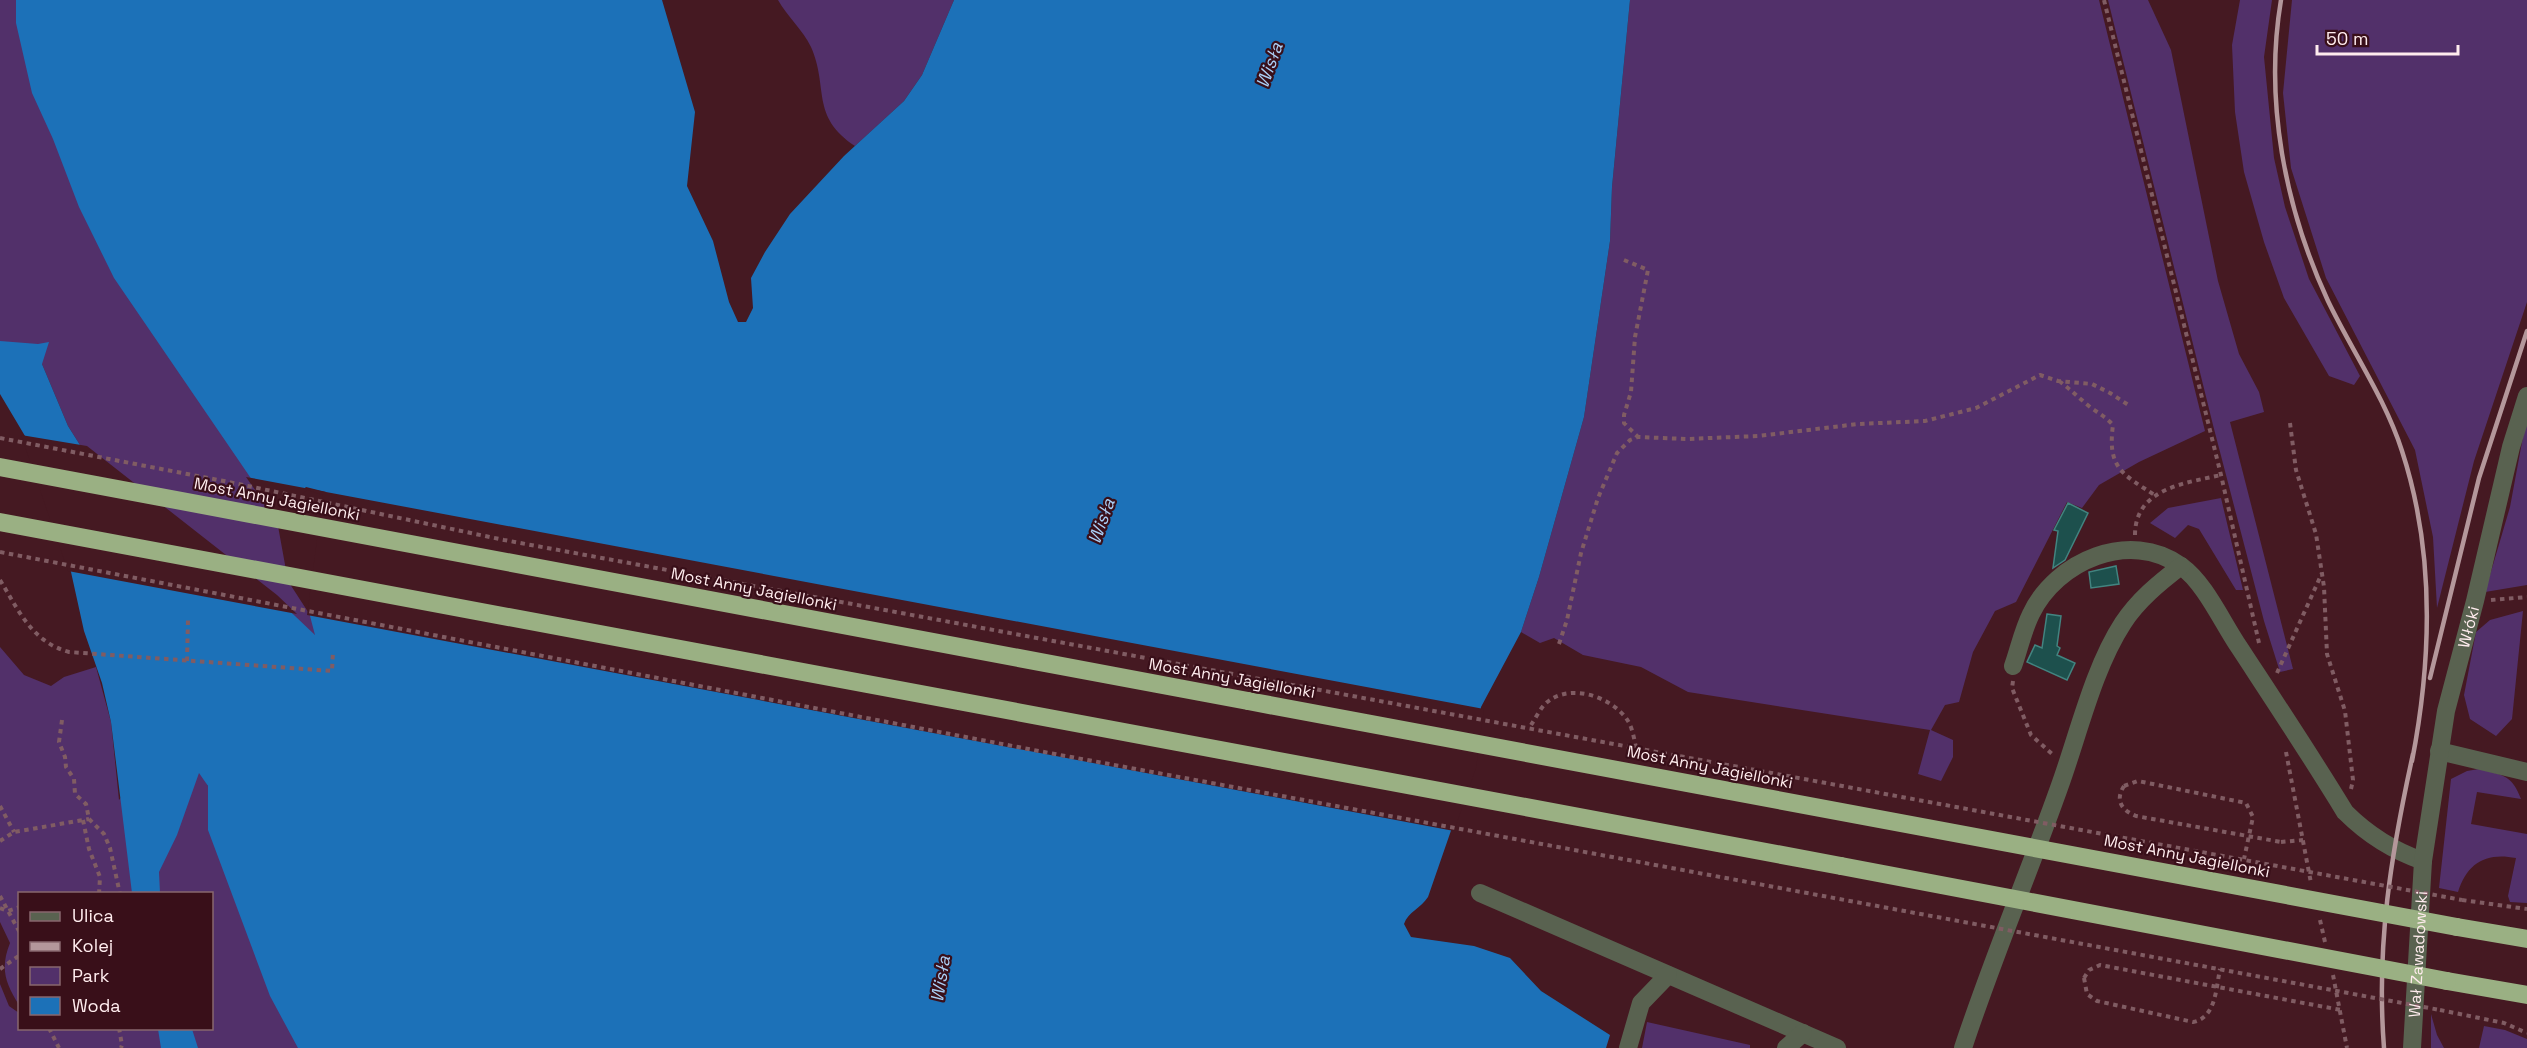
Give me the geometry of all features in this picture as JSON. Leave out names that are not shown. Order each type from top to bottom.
[{"type":"highway","name":"Most Anny Jagiellonki","points":[[0,467],[2527,939]]},
{"type":"highway","points":[[0,522],[2527,995]]},
{"type":"street","name":"Włóki","points":[[2423,861],[2446,711],[2475,601],[2511,447],[2527,396]]},
{"type":"street","points":[[2013,666],[2031,614],[2046,590],[2066,572],[2108,552],[2135,551],[2166,557],[2194,577],[2276,700],[2345,812],[2356,823],[2394,849],[2423,861]]},
{"type":"street","points":[[1964,1048],[1987,976],[2067,766],[2106,653],[2138,602],[2181,566]]},
{"type":"street","points":[[2439,751],[2527,772]]},
{"type":"street","name":"Wał Zawadowski","points":[[2412,1048],[2423,861]]},
{"type":"street","points":[[1480,892],[1837,1048]]},
{"type":"street","points":[[1628,1048],[1641,1003],[1668,975]]},
{"type":"street","points":[[1786,1048],[1803,1033]]},
{"type":"path","points":[[2104,0],[2222,475],[2260,647]]},
{"type":"path","points":[[1624,260],[1648,270],[1635,337],[1631,392],[1624,415],[1624,423],[1638,437]]},
{"type":"path","points":[[1559,644],[1581,553],[1598,498],[1617,453],[1630,440],[1638,437],[1687,439],[1758,436],[1858,424],[1925,421],[1976,408],[2040,375],[2058,381],[2092,384],[2130,406]]},
{"type":"path","points":[[2058,381],[2080,396],[2113,425],[2110,445],[2121,473],[2156,496]]},
{"type":"path","points":[[2290,423],[2296,470],[2316,534],[2322,572],[2327,654],[2345,711],[2353,780],[2345,812]]},
{"type":"path","points":[[0,438],[229,482],[504,540],[2462,900],[2527,909]]},
{"type":"path","points":[[2135,551],[2135,523],[2146,504],[2164,489],[2222,475]]},
{"type":"path","points":[[0,552],[1044,752],[2440,1010],[2504,1023],[2527,1033]]},
{"type":"path","points":[[2276,700],[2271,686],[2322,572]]},
{"type":"path","points":[[0,579],[38,636],[51,647],[69,652],[332,671],[333,651]]},
{"type":"path","points":[[2475,601],[2527,597]]},
{"type":"path","points":[[187,661],[188,620]]},
{"type":"path","points":[[2013,666],[2012,688],[2031,735],[2067,766]]},
{"type":"path","points":[[1531,725],[1544,705],[1558,696],[1574,692],[1605,699],[1618,708],[1629,723],[1640,764]]},
{"type":"path","points":[[62,720],[59,742],[66,767],[74,779],[75,794],[86,804],[89,819],[104,834],[110,848],[120,892]]},
{"type":"path","points":[[2285,747],[2307,864]]},
{"type":"path","points":[[2244,859],[2248,838],[2251,827],[2253,817],[2246,804],[2138,781],[2128,783],[2121,790],[2120,802],[2123,808],[2136,816],[2246,837],[2258,838],[2281,842],[2303,840]]},
{"type":"path","points":[[0,806],[14,832]]},
{"type":"path","points":[[0,841],[14,832],[89,819]]},
{"type":"path","points":[[83,820],[100,878],[99,892]]},
{"type":"path","points":[[0,896],[18,929]]},
{"type":"path","points":[[0,908],[8,911],[18,908]]},
{"type":"path","points":[[0,969],[18,956]]},
{"type":"path","points":[[2220,969],[2218,978],[2216,987],[2212,1006],[2210,1011],[2203,1018],[2193,1022],[2105,1004],[2091,998],[2084,984],[2089,970],[2100,965],[2192,982],[2215,986],[2226,988],[2284,999],[2295,1002],[2341,1010]]},
{"type":"path","points":[[50,1030],[59,1048]]},
{"type":"path","points":[[119,1030],[121,1048]]},
{"type":"green space","points":[[0,0],[25,0],[276,515],[288,581],[310,615],[362,733],[80,445],[68,426],[42,364],[0,350]]},
{"type":"green space","points":[[778,0],[954,0],[922,75],[904,101],[855,146],[832,124],[823,101],[811,47]]},
{"type":"green space","points":[[1630,0],[2099,0],[2205,431],[2139,462],[2099,485],[2082,508],[2067,502],[2016,602],[1995,611],[1973,652],[1959,702],[1945,705],[1931,730],[1953,740],[1953,757],[1941,781],[1918,774],[1930,730],[1688,692],[1641,667],[1583,655],[1554,638],[1540,643],[1521,632],[1539,577],[1584,417],[1610,241],[1612,187]]},
{"type":"green space","points":[[2108,0],[2148,0],[2171,50],[2218,281],[2239,354],[2259,392],[2264,412],[2230,422],[2293,669],[2280,672],[2264,621]]},
{"type":"green space","points":[[2240,0],[2272,0],[2264,57],[2274,158],[2285,207],[2309,279],[2360,376],[2354,385],[2329,376],[2284,298],[2264,242],[2244,172],[2235,112],[2232,45]]},
{"type":"green space","points":[[2292,0],[2527,0],[2527,302],[2474,461],[2437,608],[2433,537],[2415,450],[2326,278],[2291,168],[2283,93]]},
{"type":"green space","points":[[2527,415],[2527,585],[2485,592],[2510,507]]},
{"type":"green space","points":[[2221,498],[2243,590],[2236,590],[2199,529],[2188,525],[2175,538],[2150,523],[2168,508]]},
{"type":"green space","points":[[2523,611],[2512,719],[2496,736],[2470,719],[2464,695],[2476,632],[2490,620]]},
{"type":"green space","points":[[0,647],[24,675],[51,686],[64,677],[96,667],[111,722],[119,800],[177,730],[208,786],[312,1048],[0,1048],[0,984],[9,1006],[18,1012],[18,1030],[213,1030],[213,892],[18,892],[18,1003],[7,982],[5,960],[10,943],[0,922]]},
{"type":"green space","points":[[2479,769],[2506,777],[2514,785],[2521,799],[2477,792],[2471,824],[2527,834],[2527,903],[2510,902],[2508,896],[2516,858],[2496,857],[2479,862],[2467,874],[2458,892],[2439,888],[2451,779],[2467,771]]},
{"type":"green space","points":[[2431,1014],[2437,1035],[2444,1048],[2431,1048]]},
{"type":"green space","points":[[1647,1022],[1750,1045],[1750,1048],[1642,1048]]},
{"type":"green space","points":[[2484,1026],[2505,1030],[2527,1039],[2527,1048],[2479,1048]]},
{"type":"water","name":"Wisła","points":[[16,0],[662,0],[695,112],[687,186],[713,241],[729,302],[738,322],[746,322],[753,308],[751,278],[765,252],[790,214],[844,156],[904,101],[922,75],[954,0],[1630,0],[1612,187],[1610,241],[1584,417],[1539,577],[1521,632],[1481,707],[1473,767],[1428,897],[1408,916],[1404,924],[1411,937],[1474,946],[1510,958],[1541,991],[1610,1035],[1606,1048],[298,1048],[270,996],[208,830],[208,786],[199,773],[177,835],[159,872],[160,892],[132,892],[111,722],[102,683],[84,631],[71,572],[25,436],[0,394],[0,341],[38,344],[49,342],[42,364],[68,426],[80,445],[275,597],[315,635],[310,616],[326,492],[306,487],[276,515],[114,278],[79,207],[53,139],[32,93],[16,23]]},
{"type":"water","points":[[158,1030],[192,1030],[198,1048],[161,1048]]},
{"type":"pier","points":[[21,435],[87,446],[277,595],[297,614],[68,571]]},
{"type":"pier","points":[[246,477],[1484,709],[1476,768],[1454,831],[307,615],[323,495],[307,490],[278,517],[274,517]]},
{"type":"building","points":[[2068,503],[2088,513],[2065,560],[2053,568],[2058,531],[2054,530]]},
{"type":"building","points":[[2116,566],[2119,584],[2091,588],[2089,572]]},
{"type":"building","points":[[2047,614],[2061,616],[2057,646],[2060,648],[2057,655],[2075,663],[2067,680],[2027,662],[2035,645],[2042,648]]},
{"type":"railway","points":[[2281,0],[2276,38],[2275,77],[2282,154],[2290,192],[2300,229],[2328,301],[2395,431],[2413,489],[2420,528],[2425,566],[2426,644],[2424,683],[2412,761]]},
{"type":"railway","points":[[2430,678],[2479,478],[2527,331]]},
{"type":"railway","points":[[2384,1048],[2382,973],[2387,900],[2413,754]]}]
